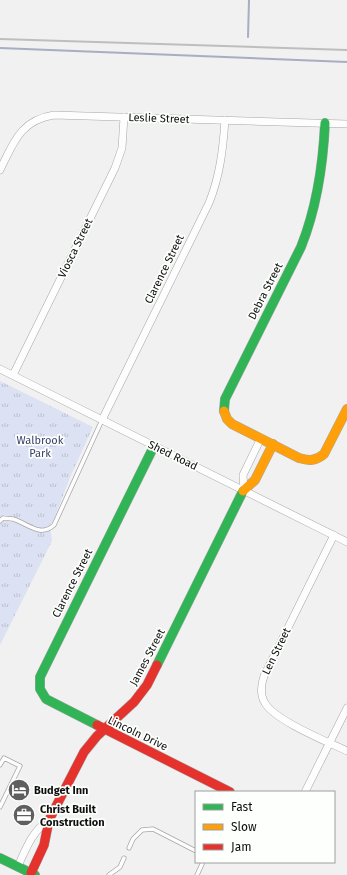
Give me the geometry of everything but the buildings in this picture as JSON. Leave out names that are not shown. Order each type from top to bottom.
[{"type":"street","name":"Leslie Street","points":[[0,170],[20,132],[35,120],[61,114],[347,124]]},
{"type":"street","name":"Viosca Street","points":[[13,375],[115,168],[122,148],[124,117]]},
{"type":"street","name":"Clarence Street","points":[[102,420],[209,203],[220,170],[225,120]]},
{"type":"street","name":"Debra Street","points":[[267,441],[228,421],[223,404],[304,239],[313,212],[321,174],[325,123]]},
{"type":"street","name":"Shed Road","points":[[0,369],[347,542]]},
{"type":"street","points":[[267,441],[305,460],[319,459],[326,450],[347,409]]},
{"type":"street","name":"James Street","points":[[244,490],[243,475],[267,441]]},
{"type":"street","name":"James Street","points":[[33,874],[44,845],[49,820],[81,756],[90,744],[134,702],[147,685],[244,490],[255,480],[267,441]]},
{"type":"street","name":"Clarence Street","points":[[39,690],[38,682],[41,673],[154,446]]},
{"type":"street","name":"Len Street","points":[[334,535],[266,671],[261,687],[264,702],[273,713],[347,751]]},
{"type":"street","name":"Lincoln Drive","points":[[39,690],[44,698],[50,702],[228,791]]},
{"type":"street","points":[[306,791],[347,708]]},
{"type":"street","name":"James Street","points":[[18,866],[34,834],[49,820]]},
{"type":"street","points":[[0,858],[33,874]]},
{"type":"lane","points":[[0,521],[3,518],[13,519],[43,531],[48,530],[54,525],[102,420]]},
{"type":"lane","points":[[0,765],[4,758],[20,766],[0,807]]},
{"type":"lane","points":[[129,848],[133,839],[142,830],[153,829],[195,850]]},
{"type":"lane","points":[[109,875],[120,867],[124,858]]},
{"type":"lane","points":[[197,875],[203,863]]},
{"type":"green space","name":"Walbrook Park","points":[[0,381],[93,427],[71,475],[54,519],[50,525],[52,541],[0,645]]},
{"type":"waterway","points":[[248,37],[249,0]]},
{"type":"waterway","points":[[0,48],[347,62]]},
{"type":"railway","points":[[0,39],[347,50]]},
{"type":"traffic: fast","points":[[224,411],[225,399],[301,247],[307,232],[321,171],[325,123]]},
{"type":"traffic: fast","points":[[97,725],[46,699],[40,689],[40,677],[154,446]]},
{"type":"traffic: fast","points":[[157,665],[243,491]]},
{"type":"traffic: fast","points":[[0,858],[35,875]]},
{"type":"traffic: slow","points":[[224,411],[227,419],[232,424],[299,458],[309,460],[318,458],[324,454],[347,409]]},
{"type":"traffic: slow","points":[[243,491],[255,480],[273,444]]},
{"type":"traffic: jam","points":[[31,873],[44,845],[49,820],[84,752],[97,736],[134,702],[147,685],[157,665]]},
{"type":"traffic: jam","points":[[97,725],[228,791]]},
{"type":"place","name":"Budget Inn","points":[[19,790]]},
{"type":"place","name":"Christ Built Construction","points":[[24,815]]}]
